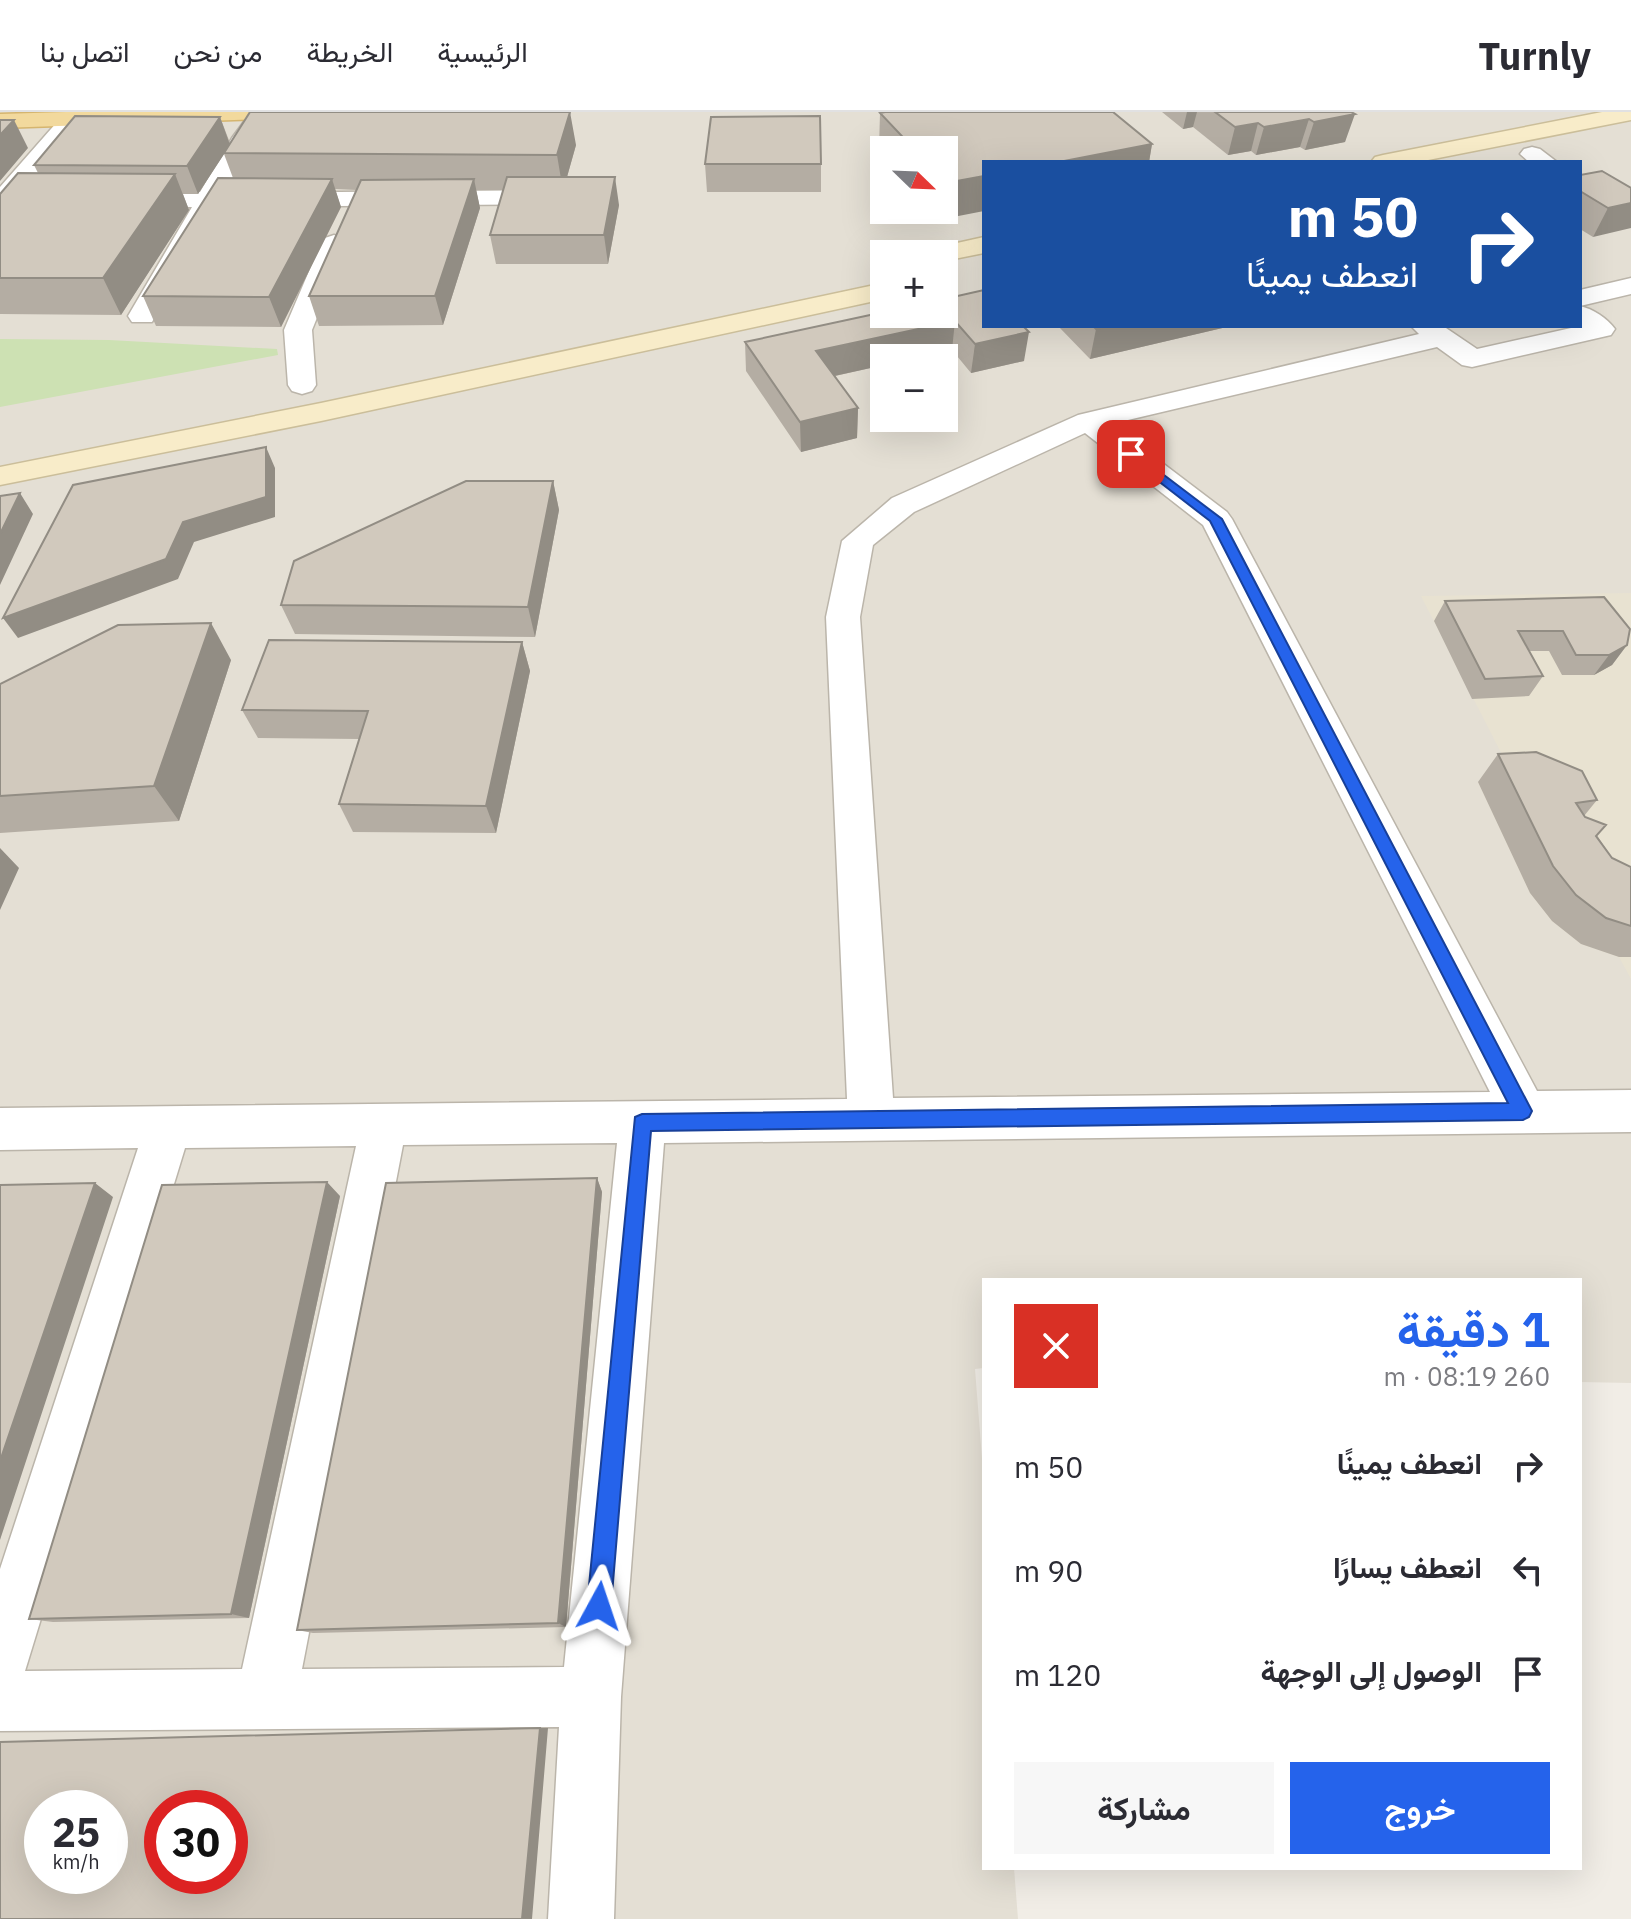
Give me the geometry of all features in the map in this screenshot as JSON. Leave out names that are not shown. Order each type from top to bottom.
[{"type":"main road","points":[[0,121],[263,112]]},
{"type":"main road","points":[[1393,160],[1631,113]]},
{"type":"main road","points":[[1517,160],[1538,158],[1631,134]]},
{"type":"main road","points":[[958,250],[982,245]]},
{"type":"main road","points":[[615,321],[870,269]]},
{"type":"main road","points":[[958,275],[982,269]]},
{"type":"main road","points":[[0,476],[321,412],[870,294]]},
{"type":"main road","points":[[273,391],[333,379]]},
{"type":"street","points":[[142,316],[243,138],[263,112]]},
{"type":"street","points":[[2,200],[73,118]]},
{"type":"street","points":[[98,199],[351,201],[581,196]]},
{"type":"street","points":[[2,200],[35,199]]},
{"type":"street","points":[[302,385],[298,330],[351,201]]},
{"type":"street","points":[[1582,298],[1631,286]]},
{"type":"street","points":[[871,1120],[843,617],[858,541],[903,505],[1088,421],[1432,332],[1472,359],[1601,329],[1582,315]]},
{"type":"street","points":[[1088,421],[1216,519],[1523,1111]]},
{"type":"street","points":[[0,1129],[1631,1111]]},
{"type":"street","points":[[581,1919],[591,1697],[642,1123]]},
{"type":"street","points":[[266,1699],[384,1125]]},
{"type":"street","points":[[0,1660],[168,1127]]},
{"type":"street","points":[[0,1701],[591,1697]]},
{"type":"shaded area","points":[[0,112],[1631,112],[1631,1383],[1582,1382],[1582,1278],[982,1278],[982,1368],[975,1369],[982,1458],[982,1870],[1014,1870],[1018,1919],[0,1919]]},
{"type":"shaded area","points":[[1631,593],[1631,979],[1619,957],[1581,944],[1552,921],[1530,893],[1478,782],[1515,780],[1421,596]]},
{"type":"green space","points":[[0,339],[109,340],[277,349],[278,355],[0,407]]},
{"type":"building","points":[[250,112],[570,112],[557,155],[224,153]]},
{"type":"building","points":[[1113,112],[1152,144],[1069,160],[982,160],[982,176],[958,181],[958,136],[902,136],[880,113]]},
{"type":"building","points":[[1215,112],[1355,114],[1314,122],[1309,119],[1264,127],[1258,123],[1235,127]]},
{"type":"building","points":[[75,116],[220,117],[187,166],[34,165]]},
{"type":"building","points":[[820,116],[821,164],[705,164],[711,117]]},
{"type":"building","points":[[0,120],[14,120],[0,135]]},
{"type":"building","points":[[1602,171],[1631,188],[1631,203],[1608,208],[1582,192],[1582,175]]},
{"type":"building","points":[[18,173],[175,174],[103,278],[0,278],[0,194]]},
{"type":"building","points":[[507,177],[615,177],[604,235],[490,235]]},
{"type":"building","points":[[218,178],[332,179],[269,297],[143,296]]},
{"type":"building","points":[[474,179],[435,296],[309,296],[361,180]]},
{"type":"building","points":[[982,290],[982,328],[1025,328],[1029,332],[975,344],[958,324],[958,296]]},
{"type":"building","points":[[870,315],[870,328],[923,328],[816,351],[858,408],[800,422],[745,342]]},
{"type":"building","points":[[266,447],[266,497],[183,522],[166,559],[3,618],[73,485]]},
{"type":"building","points":[[466,481],[553,481],[528,607],[281,605],[294,561]]},
{"type":"building","points":[[20,493],[0,534],[0,496]]},
{"type":"building","points":[[1604,597],[1630,629],[1627,645],[1609,655],[1576,655],[1563,631],[1518,631],[1543,676],[1485,679],[1445,601]]},
{"type":"building","points":[[211,623],[154,786],[0,796],[0,684],[118,625]]},
{"type":"building","points":[[269,640],[522,642],[486,806],[339,804],[368,711],[242,710]]},
{"type":"building","points":[[1536,752],[1582,771],[1597,800],[1576,803],[1585,817],[1606,825],[1596,836],[1612,858],[1631,867],[1631,926],[1606,918],[1576,895],[1553,866],[1498,754]]},
{"type":"building","points":[[597,1178],[558,1623],[297,1630],[386,1183]]},
{"type":"building","points":[[327,1182],[231,1614],[29,1619],[162,1185]]},
{"type":"building","points":[[95,1183],[0,1461],[0,1185]]},
{"type":"building","points":[[540,1728],[522,1919],[0,1919],[0,1742]]},
{"type":"route","points":[[599,1606],[642,1123],[1523,1111],[1216,519],[1131,454]]}]
